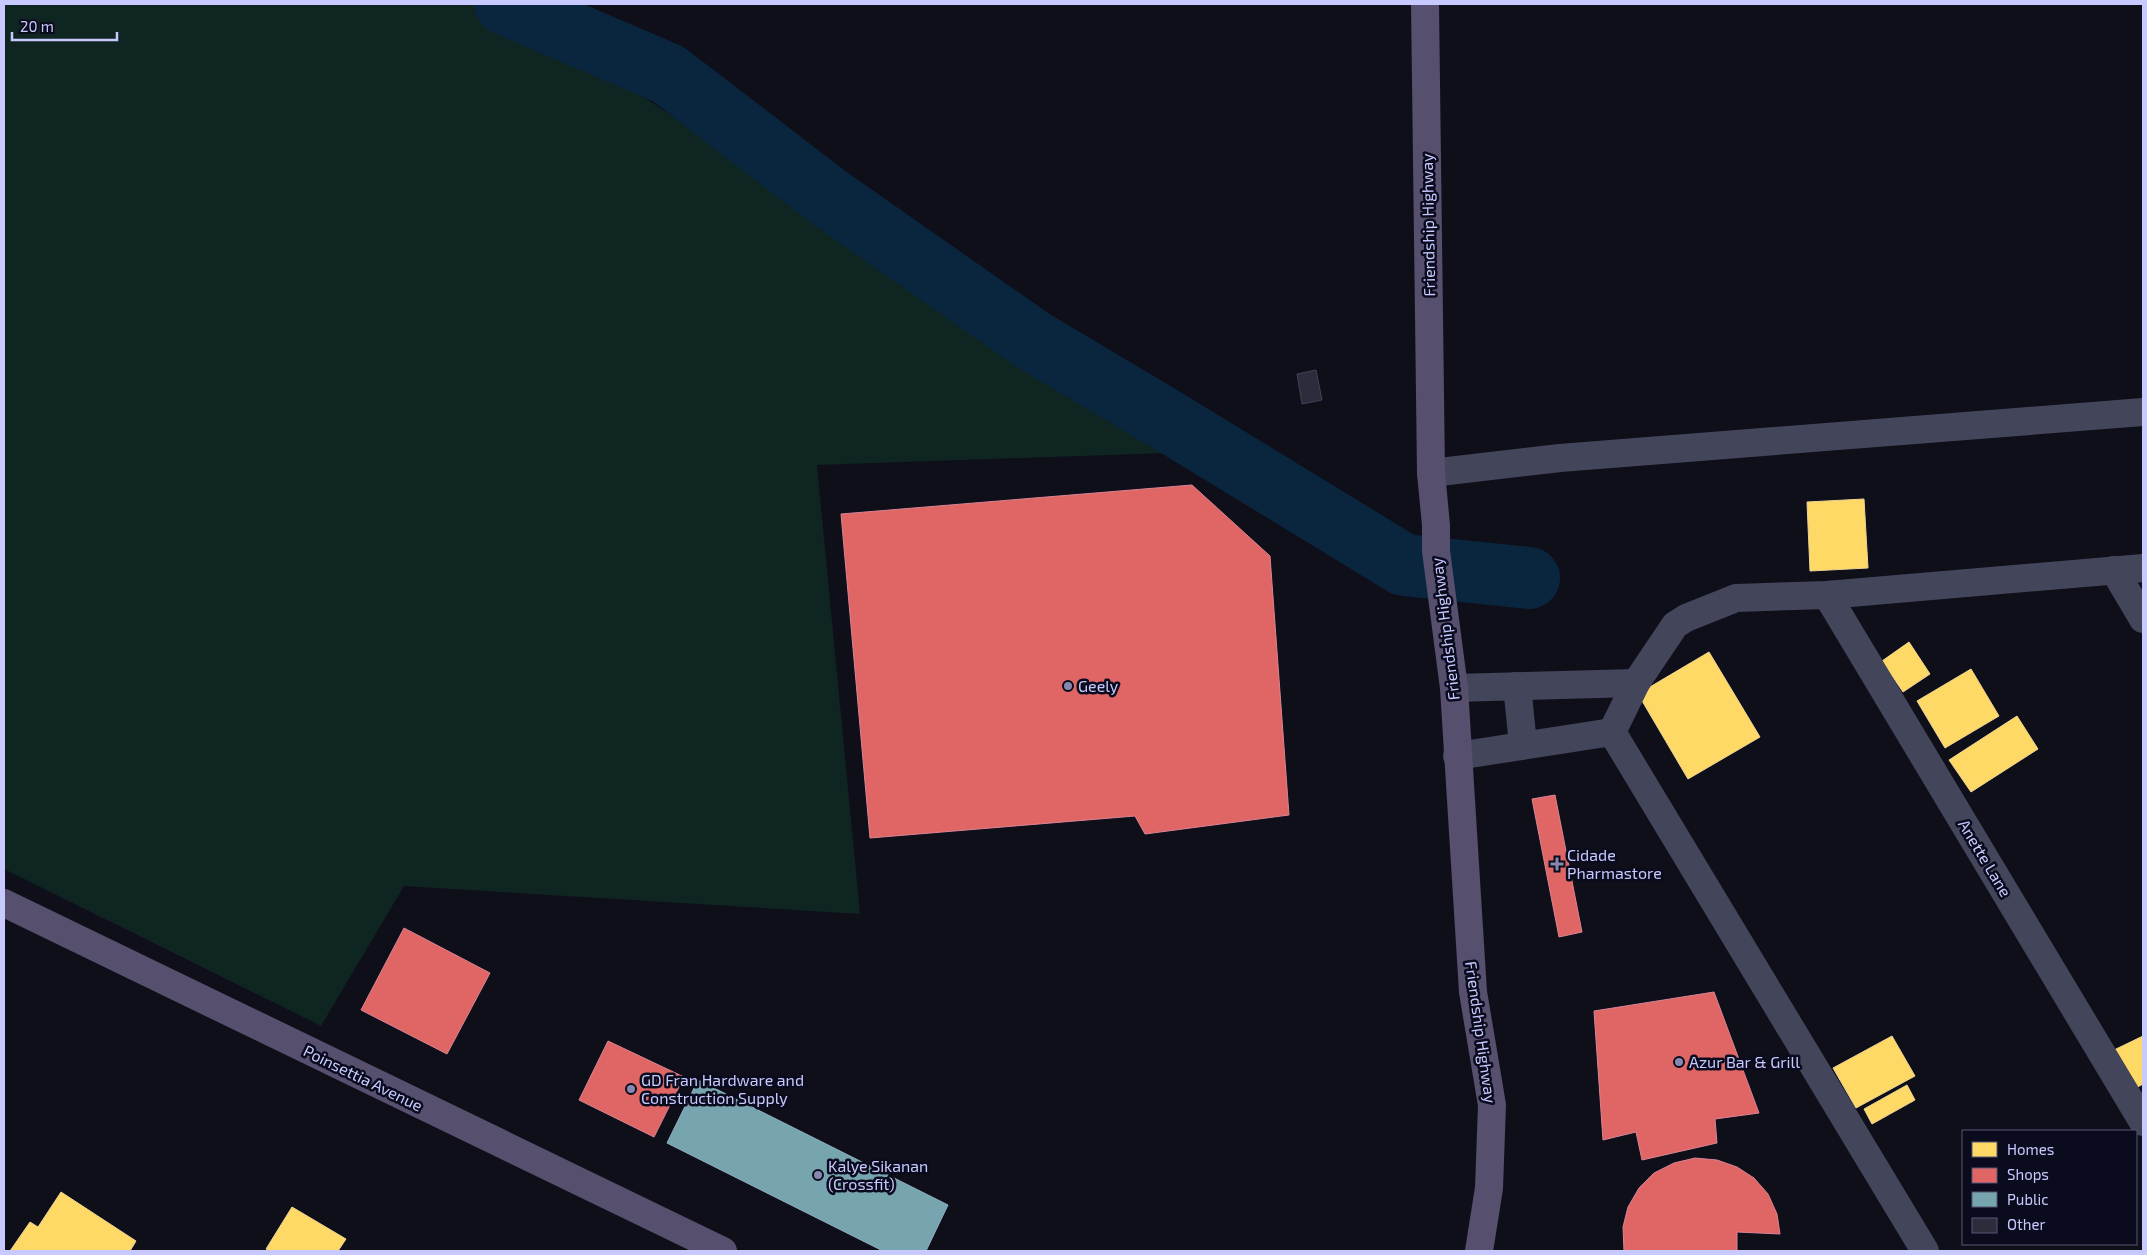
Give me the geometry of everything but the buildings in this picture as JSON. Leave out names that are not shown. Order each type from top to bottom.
[{"type":"main road","name":"Friendship Highway","points":[[1425,4],[1431,473],[1436,525],[1436,551],[1454,688],[1473,992],[1492,1105],[1489,1188],[1479,1251]]},
{"type":"main road","name":"Poinsettia Avenue","points":[[4,903],[723,1251]]},
{"type":"street","points":[[1431,473],[1560,458],[2143,412]]},
{"type":"street","points":[[1612,732],[1636,684],[1676,625],[1686,618],[1736,598],[1827,594],[2143,568]]},
{"type":"street","points":[[2114,570],[2143,619]]},
{"type":"street","name":"Anette Lane","points":[[1827,594],[2143,1122]]},
{"type":"street","points":[[1454,688],[1636,684]]},
{"type":"street","points":[[1517,686],[1523,744]]},
{"type":"street","points":[[1457,756],[1523,744],[1612,732]]},
{"type":"street","points":[[1612,732],[1925,1251]]},
{"type":"green space","points":[[4,4],[512,4],[548,33],[895,265],[1197,452],[817,465],[860,914],[404,886],[321,1026],[4,869]]},
{"type":"waterway","points":[[505,4],[668,74],[831,199],[1034,341],[1404,565],[1529,578]]},
{"type":"place","name":"Geely","points":[[1068,686]]},
{"type":"place","name":"Cidade Pharmastore","points":[[1557,864]]},
{"type":"place","name":"Azur Bar & Grill","points":[[1679,1062]]},
{"type":"place","name":"GD Fran Hardware and Construction Supply","points":[[631,1089]]},
{"type":"place","name":"Kalye Sikanan (Crossfit)","points":[[818,1175]]}]
